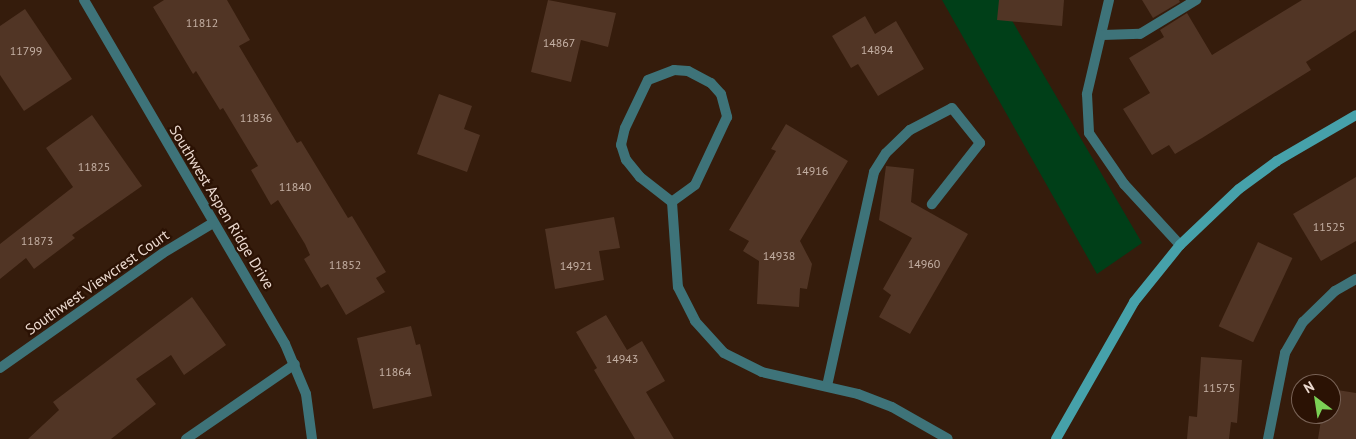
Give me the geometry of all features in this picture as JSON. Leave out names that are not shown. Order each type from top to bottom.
[{"type":"main road","points":[[1056,439],[1134,302],[1180,245],[1239,189],[1277,161],[1356,115]]},
{"type":"street","name":"Southwest Aspen Ridge Drive","points":[[84,0],[295,364],[306,394],[312,439]]},
{"type":"street","points":[[1110,0],[1087,94],[1089,133],[1124,184],[1180,245]]},
{"type":"street","points":[[1102,35],[1140,34],[1196,0]]},
{"type":"street","points":[[672,202],[695,185],[726,117],[721,94],[711,83],[688,71],[674,70],[648,80],[628,119],[621,145],[626,160],[640,177],[672,202],[678,287],[696,321],[724,353],[762,372],[827,386],[892,407],[948,439]]},
{"type":"street","points":[[827,386],[874,172],[886,152],[910,130],[952,108],[980,143],[932,204]]},
{"type":"street","name":"Southwest Viewcrest Court","points":[[0,368],[163,253],[213,223]]},
{"type":"street","points":[[1268,439],[1285,353],[1303,322],[1335,292],[1356,278]]},
{"type":"street","points":[[186,439],[295,364]]},
{"type":"green space","points":[[942,0],[1000,0],[1142,243],[1097,274]]},
{"type":"building","points":[[164,0],[227,0],[250,40],[239,46],[297,143],[301,141],[348,218],[352,216],[386,272],[376,278],[385,292],[346,315],[328,284],[321,288],[304,259],[310,255],[305,244],[278,200],[271,205],[251,170],[258,166],[223,108],[220,110],[196,71],[193,74],[153,7]]},
{"type":"building","points":[[548,0],[616,13],[608,47],[581,40],[571,82],[531,72]]},
{"type":"building","points":[[999,0],[1064,0],[1062,26],[997,20]]},
{"type":"building","points":[[1142,0],[1179,0],[1180,2],[1153,18]]},
{"type":"building","points":[[1302,0],[1356,0],[1356,30],[1306,62],[1311,70],[1202,138],[1175,154],[1169,145],[1152,155],[1123,109],[1150,93],[1129,58],[1164,37],[1160,30],[1187,13],[1212,55]]},
{"type":"building","points":[[25,9],[72,79],[24,111],[0,75],[0,26]]},
{"type":"building","points":[[865,16],[875,34],[896,21],[924,69],[878,96],[858,64],[851,68],[832,36]]},
{"type":"building","points":[[439,94],[472,106],[464,129],[480,135],[467,172],[417,154]]},
{"type":"building","points":[[92,115],[142,186],[72,235],[75,238],[34,269],[26,258],[0,279],[0,244],[73,187],[46,148]]},
{"type":"building","points":[[786,124],[848,161],[800,241],[812,264],[807,289],[800,288],[799,307],[757,304],[759,261],[743,251],[749,241],[729,230],[776,151],[771,149]]},
{"type":"building","points":[[886,166],[914,169],[911,202],[968,234],[910,334],[879,317],[891,295],[883,289],[912,238],[879,220]]},
{"type":"building","points":[[1356,177],[1356,241],[1321,261],[1293,214]]},
{"type":"building","points":[[614,217],[620,248],[599,251],[604,280],[555,289],[545,229]]},
{"type":"building","points":[[1258,242],[1292,258],[1253,342],[1219,326]]},
{"type":"building","points":[[192,297],[226,345],[184,375],[171,355],[136,379],[156,404],[111,439],[28,439],[59,410],[53,402]]},
{"type":"building","points":[[606,315],[627,350],[642,341],[665,381],[646,392],[674,439],[635,439],[594,370],[597,368],[576,332]]},
{"type":"building","points":[[411,326],[416,345],[420,344],[432,396],[373,409],[357,338]]},
{"type":"building","points":[[1201,357],[1242,360],[1237,423],[1231,422],[1229,439],[1187,439],[1189,416],[1197,417]]},
{"type":"building","points":[[1341,391],[1356,393],[1356,439],[1318,439],[1320,424],[1341,424]]}]
